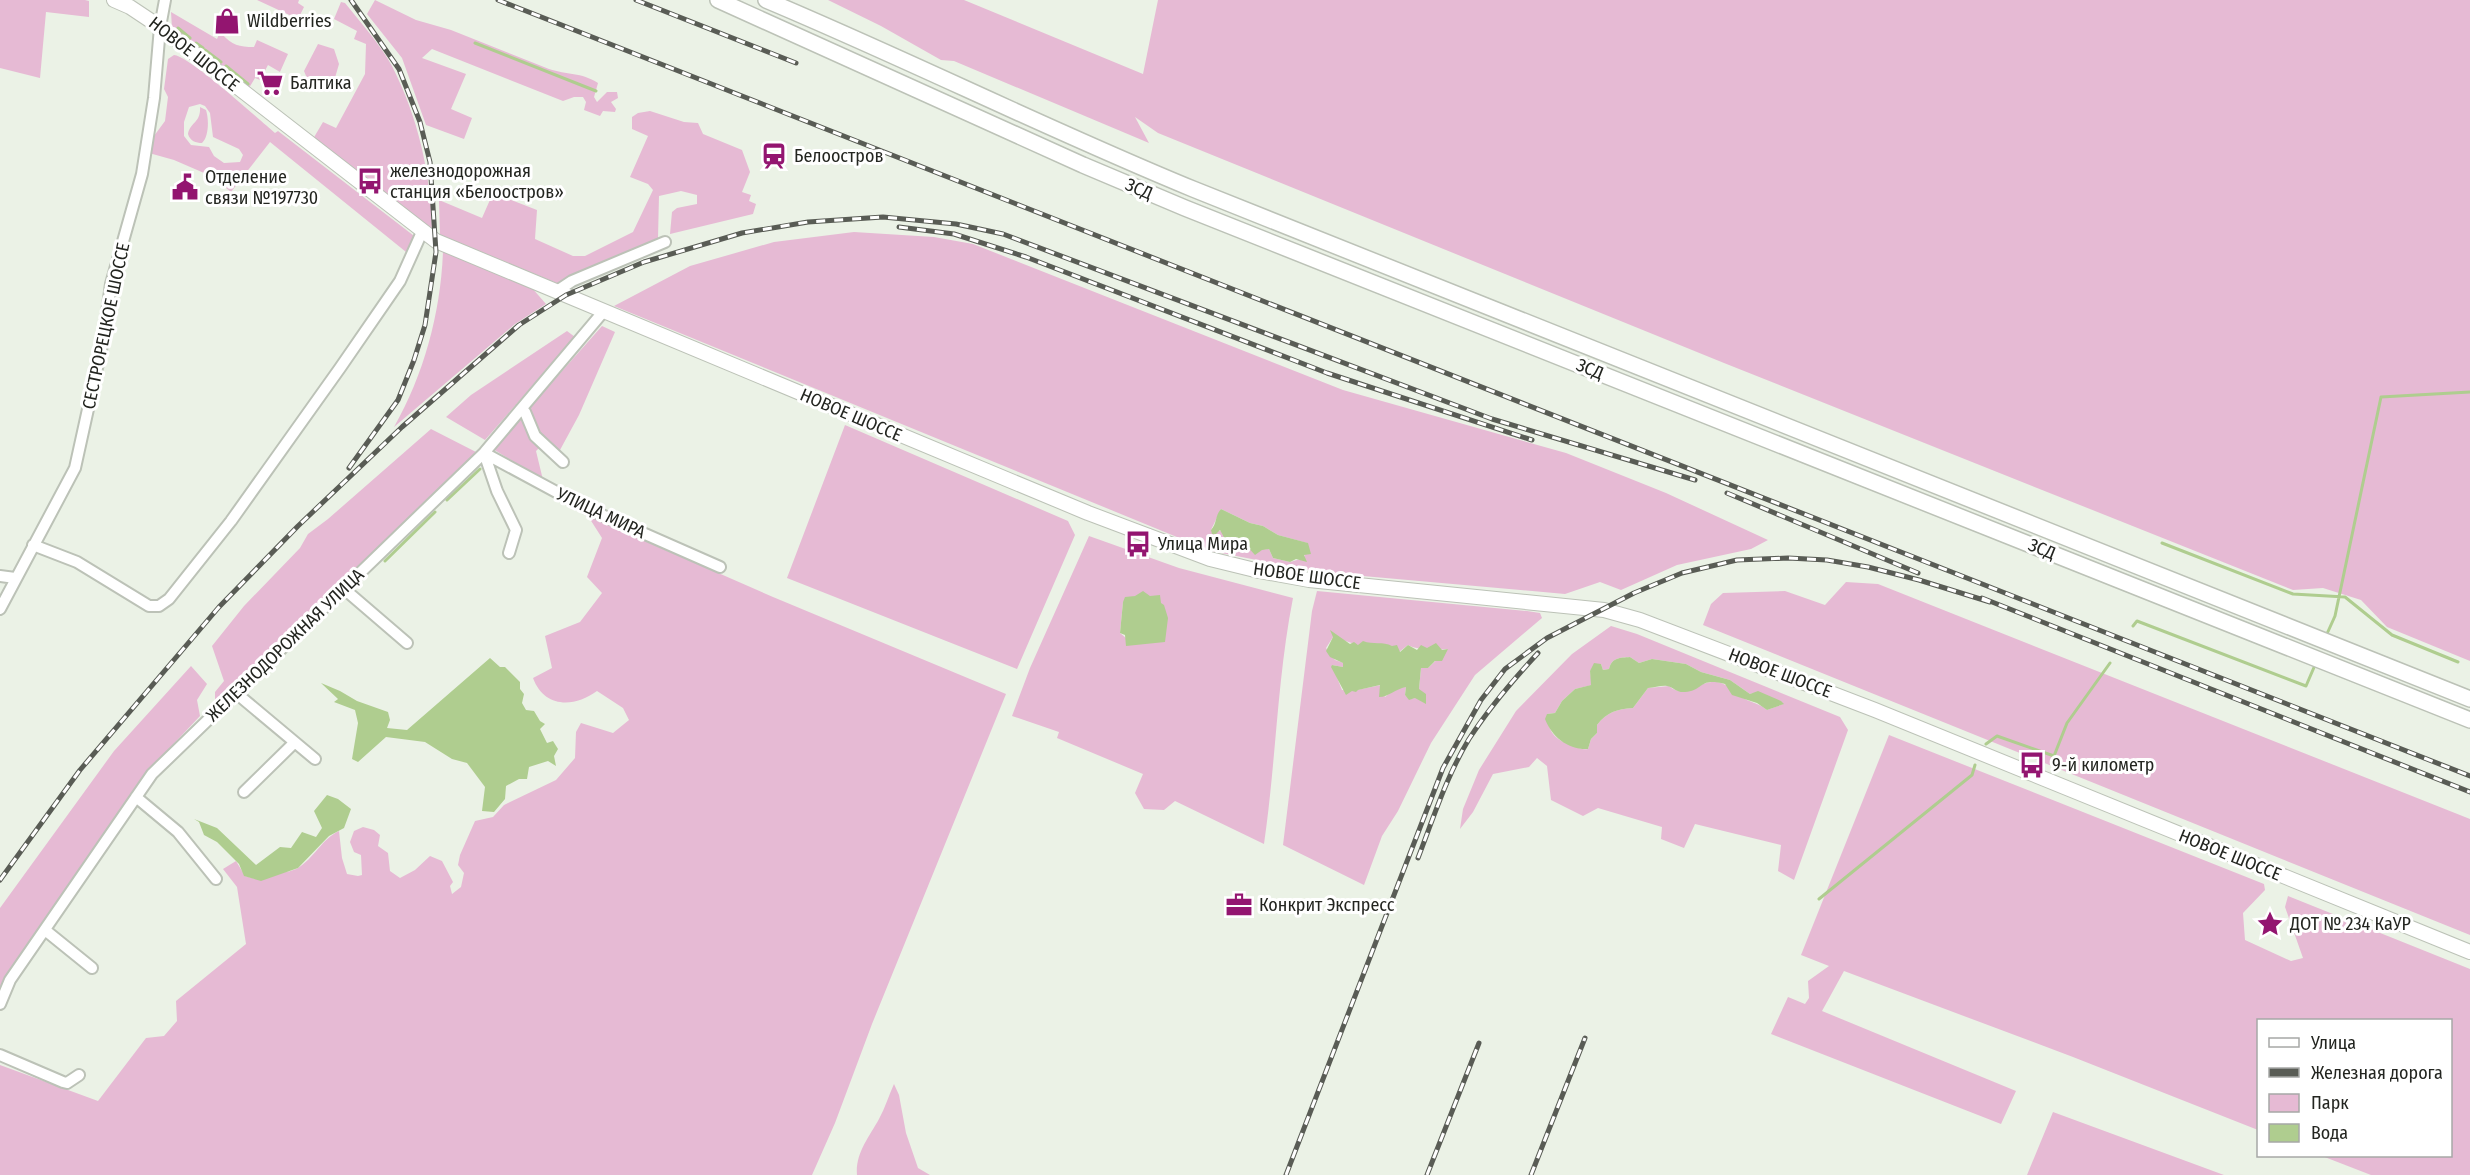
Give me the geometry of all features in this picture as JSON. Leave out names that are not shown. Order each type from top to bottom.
[{"type":"highway","name":"ЗСД","points":[[718,0],[1083,165],[1185,208],[2470,720]]},
{"type":"highway","name":"ЗСД","points":[[766,0],[1090,147],[2470,699]]},
{"type":"main road","name":"НОВОЕ ШОССЕ","points":[[114,0],[130,7],[160,27],[436,241],[1088,513],[1210,559],[1309,580],[1612,611],[1875,710],[2470,952]]},
{"type":"street","name":"СЕСТРОРЕЦКОЕ ШОССЕ","points":[[0,609],[75,468],[103,341],[111,284],[142,174],[154,98],[160,27],[165,0]]},
{"type":"street","points":[[33,545],[77,562],[149,606],[159,606],[169,599],[235,515],[400,281],[422,232]]},
{"type":"street","points":[[557,291],[572,281],[664,242]]},
{"type":"street","name":"ЖЕЛЕЗНОДОРОЖНАЯ УЛИЦА","points":[[0,1004],[10,980],[152,774],[484,453],[603,312]]},
{"type":"street","points":[[521,408],[535,436],[563,462]]},
{"type":"street","points":[[484,453],[496,491],[516,530],[509,553]]},
{"type":"street","name":"УЛИЦА МИРА","points":[[484,453],[586,508],[720,567]]},
{"type":"street","points":[[0,576],[15,578]]},
{"type":"street","points":[[343,588],[407,643]]},
{"type":"street","points":[[236,693],[315,759]]},
{"type":"street","points":[[244,792],[294,743]]},
{"type":"street","points":[[136,797],[178,832],[216,879]]},
{"type":"street","points":[[45,930],[92,968]]},
{"type":"street","points":[[0,1055],[63,1082],[67,1083],[79,1075]]},
{"type":"green space","points":[[0,0],[85,0],[89,1],[89,17],[46,12],[40,78],[0,68]]},
{"type":"green space","points":[[257,0],[299,0],[298,3],[304,7],[298,19]]},
{"type":"green space","points":[[375,0],[416,20],[451,30],[549,69],[592,79],[598,83],[594,97],[597,102],[607,92],[617,92],[618,98],[611,102],[616,109],[615,112],[603,111],[600,116],[584,110],[586,102],[583,97],[563,101],[432,49],[422,58],[466,74],[451,109],[472,118],[464,139],[426,125],[402,58],[367,14]]},
{"type":"green space","points":[[828,0],[964,0],[1143,74],[1158,0],[2470,0],[2470,661],[2387,627],[2361,600],[2323,588],[2293,590],[1724,363],[1158,133],[1135,117],[1149,143],[954,61],[941,60],[881,26]]},
{"type":"green space","points":[[341,2],[345,3],[387,58],[409,105],[426,167],[432,231],[313,139],[323,122],[336,128],[365,74],[366,44],[354,39],[357,31],[334,19]]},
{"type":"green space","points":[[171,12],[217,39],[223,25],[226,26],[222,34],[236,45],[254,47],[257,40],[288,54],[280,72],[268,65],[260,80],[255,78],[249,88],[172,28]]},
{"type":"green space","points":[[318,44],[334,49],[339,64],[332,88],[327,90],[309,83],[304,71]]},
{"type":"green space","points":[[174,55],[194,66],[275,133],[278,131],[418,239],[411,256],[270,142],[231,192],[211,176],[174,160],[149,153],[151,140],[165,121],[168,97],[164,89],[168,59]],"holes":[[[200,104],[205,106],[210,113],[213,137],[239,149],[243,155],[240,162],[224,163],[214,156],[209,147],[191,145],[184,136],[184,122],[189,107]]]},
{"type":"green space","points":[[200,107],[206,110],[208,123],[206,137],[202,143],[198,143],[188,134],[199,116]]},
{"type":"green space","points":[[650,111],[684,122],[698,123],[703,134],[742,150],[750,172],[742,192],[751,195],[749,201],[756,204],[753,214],[670,234],[672,212],[677,208],[697,204],[697,195],[681,191],[659,196],[658,238],[559,284],[440,235],[439,200],[482,218],[493,193],[537,210],[535,239],[573,256],[585,256],[633,232],[653,190],[648,184],[630,177],[648,136],[632,129],[632,117],[638,113]]},
{"type":"green space","points":[[854,232],[934,237],[973,244],[1343,390],[1566,453],[1666,493],[1768,540],[1751,549],[1677,565],[1621,590],[1600,582],[1565,594],[1318,572],[1211,551],[614,306],[690,266],[774,242]],"holes":[[[1221,509],[1250,523],[1263,526],[1278,535],[1307,543],[1304,558],[1290,562],[1273,558],[1269,549],[1254,547],[1226,533],[1211,530]]]},
{"type":"green space","points":[[443,251],[532,288],[546,304],[515,324],[394,427],[414,386],[429,342],[439,296]]},
{"type":"green space","points":[[602,326],[615,332],[579,415],[560,450],[546,441],[536,451],[543,480],[493,449]]},
{"type":"green space","points":[[567,331],[575,337],[485,440],[446,417],[471,395]]},
{"type":"green space","points":[[845,425],[1068,521],[1075,535],[1017,669],[787,578]]},
{"type":"green space","points":[[431,429],[476,452],[215,707],[215,692],[224,681],[212,646],[244,606],[300,548],[308,534]]},
{"type":"green space","points":[[588,516],[773,597],[1006,694],[872,1024],[835,1123],[812,1175],[0,1175],[0,1065],[98,1101],[146,1038],[164,1036],[177,1021],[176,1001],[246,944],[237,887],[223,869],[236,861],[245,876],[258,879],[293,870],[304,864],[333,834],[339,831],[342,858],[347,874],[362,875],[361,855],[354,852],[350,842],[354,831],[363,827],[374,830],[380,835],[378,846],[388,853],[390,871],[400,878],[415,870],[430,856],[442,861],[453,882],[450,886],[452,894],[461,887],[464,873],[458,865],[460,855],[475,821],[493,817],[504,805],[556,780],[575,758],[576,732],[581,723],[613,733],[629,720],[623,708],[597,691],[579,700],[560,702],[544,695],[533,678],[552,668],[545,636],[580,622],[602,593],[587,577],[602,538]]},
{"type":"green space","points":[[1089,536],[1179,568],[1293,598],[1283,659],[1264,844],[1175,801],[1164,810],[1144,809],[1135,793],[1143,774],[1057,738],[1059,732],[1012,716],[1030,668]],"holes":[[[1135,596],[1151,597],[1161,603],[1126,638],[1120,633],[1123,602]]]},
{"type":"green space","points":[[1846,582],[1878,584],[2470,819],[2470,935],[1703,625],[1711,604],[1723,593],[1785,591],[1825,605]]},
{"type":"green space","points":[[1317,591],[1527,611],[1540,613],[1542,618],[1475,675],[1431,743],[1398,811],[1382,836],[1364,885],[1283,845],[1312,611]],"holes":[[[1333,637],[1358,645],[1392,646],[1399,652],[1408,645],[1421,649],[1448,649],[1428,668],[1421,668],[1419,689],[1415,698],[1409,699],[1405,695],[1406,687],[1396,688],[1385,697],[1381,685],[1352,691],[1342,690],[1332,665],[1343,667],[1344,663],[1335,660],[1326,648]]]},
{"type":"green space","points":[[1611,626],[1637,634],[1840,717],[1848,730],[1794,880],[1778,871],[1781,845],[1695,824],[1684,848],[1661,839],[1662,827],[1598,808],[1583,816],[1551,800],[1547,766],[1537,758],[1529,767],[1493,774],[1473,812],[1460,829],[1463,809],[1479,770],[1516,711],[1572,654]],"holes":[[[1630,657],[1639,663],[1652,659],[1686,664],[1701,672],[1730,680],[1750,694],[1755,693],[1783,704],[1767,710],[1717,682],[1705,683],[1687,691],[1675,690],[1669,686],[1648,688],[1633,708],[1613,712],[1597,725],[1597,733],[1591,739],[1588,749],[1580,749],[1567,744],[1554,735],[1549,726],[1547,714],[1555,713],[1562,701],[1575,689],[1592,685],[1590,671],[1601,664],[1603,670],[1609,669],[1612,662],[1620,658]]]},
{"type":"green space","points":[[191,666],[207,684],[197,700],[200,716],[148,771],[0,987],[0,908],[114,751]]},
{"type":"green space","points":[[1889,735],[2264,884],[2265,890],[2243,913],[2245,940],[2291,961],[2303,958],[2285,907],[2288,896],[2470,969],[2470,1175],[2371,1175],[2325,1157],[2452,1157],[2452,1019],[2257,1019],[2257,1130],[2073,1057],[1844,971],[1822,1011],[2016,1091],[2001,1124],[1771,1034],[1788,997],[1805,1004],[1809,998],[1808,981],[1829,966],[1801,955]]},
{"type":"green space","points":[[894,1084],[899,1095],[906,1133],[918,1168],[930,1175],[857,1175],[860,1153],[881,1115]]},
{"type":"green space","points":[[2053,1112],[2224,1175],[2027,1175]]},
{"type":"water","points":[[1221,509],[1250,523],[1263,526],[1278,535],[1308,543],[1311,554],[1304,555],[1307,562],[1296,559],[1290,562],[1273,558],[1269,549],[1262,550],[1255,555],[1245,544],[1234,548],[1232,543],[1226,541],[1220,530],[1212,534],[1211,530]]},
{"type":"water","points":[[1143,591],[1150,596],[1160,595],[1168,618],[1165,642],[1126,646],[1125,635],[1120,633],[1123,602],[1125,597],[1135,596]]},
{"type":"water","points":[[1330,630],[1350,644],[1354,642],[1358,645],[1363,641],[1397,645],[1400,652],[1408,645],[1417,650],[1421,645],[1427,648],[1436,643],[1442,650],[1448,649],[1442,661],[1435,661],[1428,668],[1421,668],[1419,689],[1426,694],[1426,704],[1415,698],[1409,700],[1405,695],[1406,687],[1383,697],[1379,697],[1380,685],[1356,692],[1352,691],[1346,695],[1331,667],[1332,665],[1343,667],[1343,663],[1330,657],[1326,651],[1333,637]]},
{"type":"water","points":[[1630,657],[1639,663],[1652,659],[1686,664],[1701,672],[1730,680],[1750,694],[1758,691],[1784,704],[1767,710],[1757,703],[1732,695],[1725,684],[1716,682],[1705,683],[1685,692],[1660,686],[1648,688],[1633,708],[1617,710],[1605,717],[1597,725],[1597,733],[1591,739],[1588,749],[1567,745],[1556,737],[1545,719],[1547,714],[1555,713],[1562,701],[1575,689],[1591,685],[1590,671],[1594,663],[1601,664],[1603,670],[1609,669],[1612,662],[1617,659]]},
{"type":"water","points":[[490,658],[500,667],[505,667],[520,682],[520,689],[524,694],[522,703],[526,710],[534,711],[540,721],[545,724],[540,729],[547,743],[553,741],[558,749],[554,756],[556,766],[548,761],[529,767],[527,779],[519,779],[506,786],[505,799],[494,812],[482,811],[485,787],[467,763],[452,759],[425,742],[386,737],[358,762],[352,759],[358,723],[355,710],[334,702],[338,699],[321,683],[357,701],[388,712],[390,720],[387,728],[407,730]]},
{"type":"water","points":[[327,795],[338,799],[351,809],[344,828],[329,836],[298,868],[261,881],[244,876],[239,864],[217,842],[204,835],[199,822],[194,819],[217,828],[256,865],[280,847],[291,848],[302,832],[316,837],[322,828],[314,811]]},
{"type":"waterway","points":[[178,28],[190,38]]},
{"type":"waterway","points":[[196,43],[203,48]]},
{"type":"waterway","points":[[475,43],[596,91]]},
{"type":"waterway","points":[[205,50],[221,62]]},
{"type":"waterway","points":[[226,66],[248,84]]},
{"type":"waterway","points":[[2326,636],[2335,616],[2381,397],[2470,392]]},
{"type":"waterway","points":[[447,500],[480,469]]},
{"type":"waterway","points":[[385,561],[435,512]]},
{"type":"waterway","points":[[2162,543],[2293,594],[2345,597],[2392,635],[2458,662]]},
{"type":"waterway","points":[[2133,626],[2137,621],[2306,686],[2315,665]]},
{"type":"waterway","points":[[1986,744],[1997,736],[2054,756],[2067,723],[2110,663]]},
{"type":"waterway","points":[[1819,899],[1972,775],[1975,765]]},
{"type":"railway","points":[[349,468],[398,400],[425,325],[436,252],[430,162],[420,122],[399,69],[351,0]]},
{"type":"railway","points":[[498,0],[2470,776]]},
{"type":"railway","points":[[636,0],[796,63]]},
{"type":"railway","points":[[0,880],[80,770],[219,607],[298,526],[402,427],[519,325],[566,295],[644,262],[742,233],[808,222],[883,217],[956,224],[1003,234],[1492,419],[1695,480]]},
{"type":"railway","points":[[899,227],[954,234],[1026,257],[1327,373],[1532,440]]},
{"type":"railway","points":[[1727,493],[1918,573]]},
{"type":"railway","points":[[1286,1175],[1443,768],[1481,700],[1505,669],[1547,638],[1634,593],[1682,573],[1737,560],[1788,558],[1827,560],[1868,567],[1919,580],[1990,602]]},
{"type":"railway","points":[[1982,598],[2470,792]]},
{"type":"railway","points":[[1418,858],[1447,782],[1469,739],[1485,716],[1538,653]]},
{"type":"railway","points":[[1531,1175],[1585,1038]]},
{"type":"railway","points":[[1427,1175],[1479,1043]]},
{"type":"place","name":"Wildberries","points":[[227,21]]},
{"type":"place","name":"Балтика","points":[[270,83]]},
{"type":"place","name":"Белоостров","points":[[774,156]]},
{"type":"place","name":"железнодорожная станция «Белоостров»","points":[[370,181]]},
{"type":"place","name":"Отделение связи №197730","points":[[185,187]]},
{"type":"place","name":"Улица Мира","points":[[1138,544]]},
{"type":"place","name":"9-й километр","points":[[2032,765]]},
{"type":"place","name":"Конкрит Экспресс","points":[[1239,905]]},
{"type":"place","name":"ДОТ № 234 КаУР","points":[[2270,924]]}]
